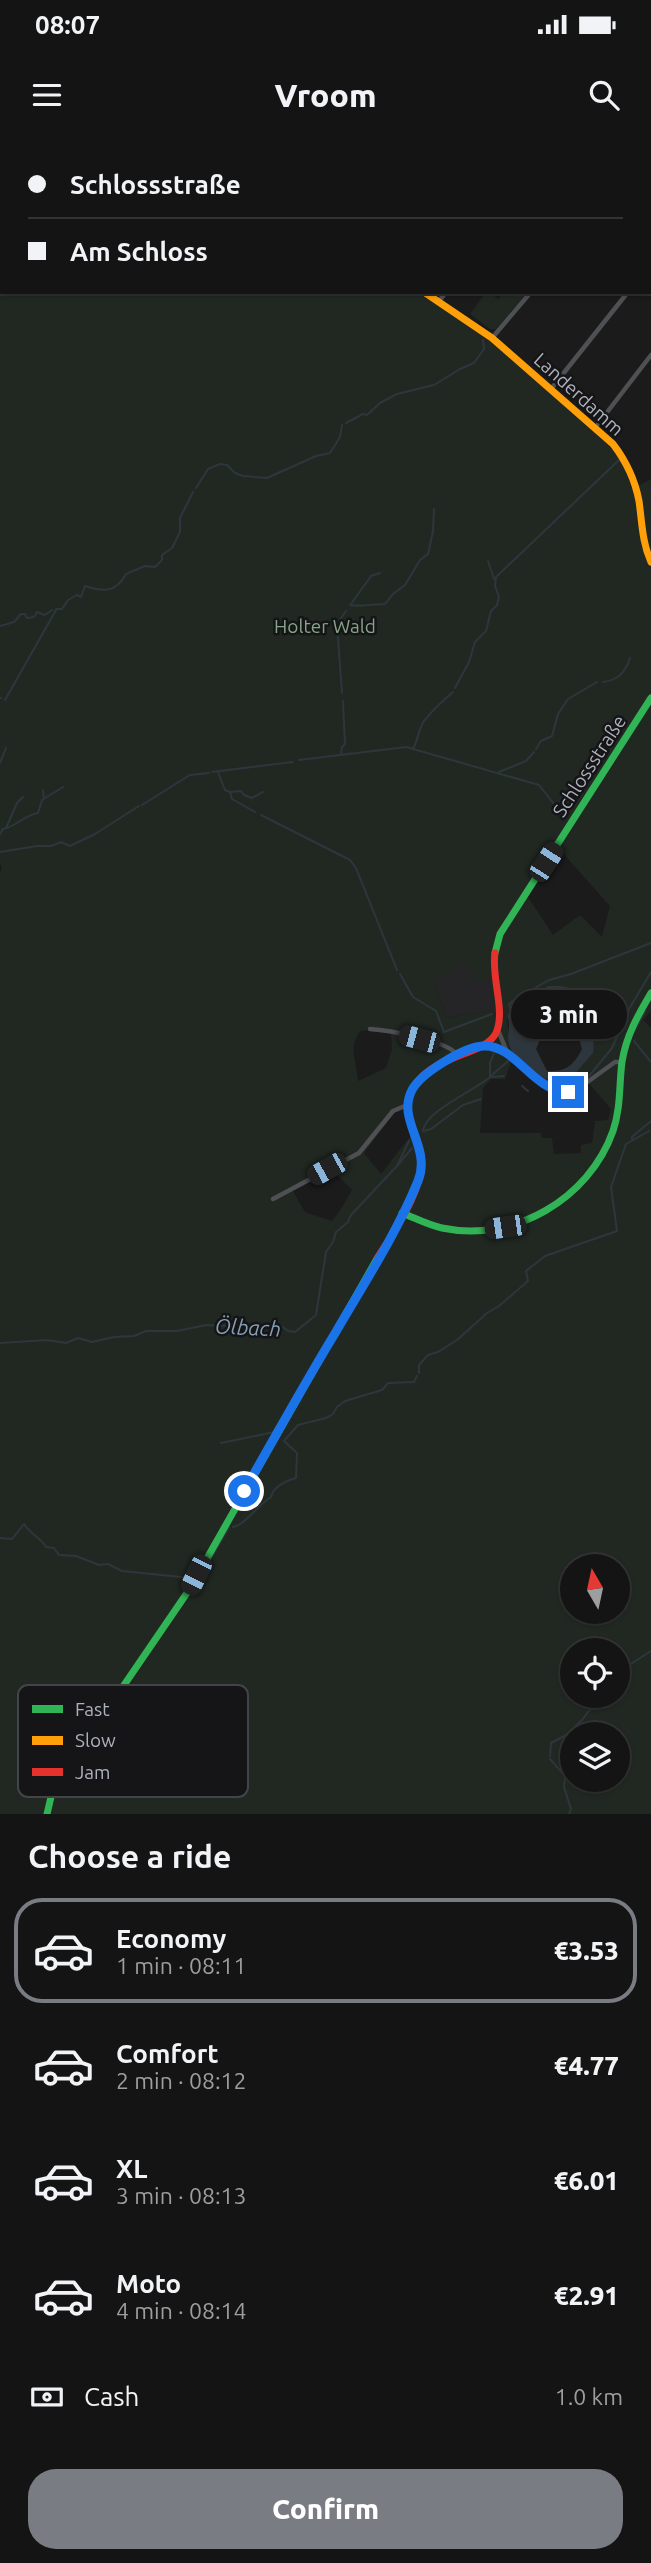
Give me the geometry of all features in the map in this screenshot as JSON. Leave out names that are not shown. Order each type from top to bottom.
[{"type":"main road","name":"Landerdamm","points":[[427,294],[492,338],[613,444],[630,470],[639,503],[644,544],[651,562]]},
{"type":"main road","name":"Schlossstraße","points":[[498,1030],[493,968],[500,934],[651,698]]},
{"type":"main road","points":[[402,1213],[444,1229],[486,1230],[525,1222],[557,1205],[590,1172],[604,1153],[618,1113],[622,1062],[629,1034],[651,993]]},
{"type":"main road","points":[[124,1685],[189,1590],[419,1179],[422,1156],[410,1122],[408,1105],[412,1090],[421,1079],[442,1063],[484,1045],[498,1030]]},
{"type":"street","points":[[439,302],[445,294]]},
{"type":"street","points":[[492,338],[529,294]]},
{"type":"street","points":[[551,389],[626,294]]},
{"type":"street","points":[[595,428],[651,355]]},
{"type":"street","points":[[370,1029],[385,1030],[443,1045],[455,1050],[457,1055]]},
{"type":"street","points":[[498,1030],[507,1052],[531,1075],[556,1091],[575,1091],[615,1062],[622,1062]]},
{"type":"street","points":[[484,1045],[507,1052]]},
{"type":"street","points":[[273,1199],[359,1153],[393,1111],[408,1105]]},
{"type":"shaded area","points":[[466,963],[489,979],[495,1010],[447,1018],[434,981]]},
{"type":"shaded area","points":[[548,986],[571,989],[583,1000],[592,1027],[593,1053],[572,1077],[561,1080],[557,1076],[552,1080],[546,1079],[526,1067],[515,1056],[508,1040],[507,1016],[519,1001]],"holes":[[[558,1017],[563,1026],[571,1026],[577,1031],[582,1049],[568,1067],[547,1071],[536,1049],[545,1027],[554,1026]]]},
{"type":"green space","name":"Holter Wald","points":[[0,294],[419,294],[475,328],[611,446],[620,458],[632,489],[651,479],[651,1011],[643,1020],[651,1028],[651,1814],[0,1814]],"holes":[[[560,850],[610,906],[602,937],[580,915],[553,935],[528,897]],[[466,963],[474,981],[489,979],[494,1010],[447,1018],[434,981]],[[548,986],[581,998],[592,1027],[572,1077],[556,1076],[552,1080],[539,1076],[562,1089],[574,1088],[587,1081],[611,1109],[608,1120],[595,1121],[592,1143],[581,1145],[581,1153],[554,1154],[552,1138],[542,1138],[541,1133],[480,1133],[483,1088],[491,1079],[505,1079],[516,1056],[511,1051],[507,1016],[512,1007]],[[360,1031],[391,1033],[392,1049],[386,1068],[358,1081],[354,1044]],[[405,1108],[412,1134],[381,1174],[364,1153],[394,1113]],[[331,1169],[352,1190],[332,1221],[305,1212],[293,1191]]]},
{"type":"green space","points":[[485,294],[492,294],[498,299],[503,294],[526,294],[496,329],[490,329],[470,314]]},
{"type":"waterway","points":[[346,423],[363,414],[367,415],[380,403],[397,394],[434,385],[474,363],[484,349],[483,340]]},
{"type":"waterway","points":[[196,488],[208,469],[220,464],[227,465],[243,476],[267,478],[316,456],[330,453],[340,437],[342,425]]},
{"type":"waterway","points":[[455,688],[469,662],[475,642],[486,631],[491,611],[497,605],[499,597],[495,586],[496,577],[619,460]]},
{"type":"waterway","points":[[56,609],[62,609],[68,600],[77,595],[81,597],[85,586],[113,588],[126,574],[145,566],[155,567],[162,560],[162,555],[172,548],[180,532],[180,518],[193,492]]},
{"type":"waterway","points":[[350,605],[385,604],[405,585],[420,560],[428,554],[434,509]]},
{"type":"waterway","points":[[488,561],[494,579]]},
{"type":"waterway","points":[[351,604],[371,576],[380,573]]},
{"type":"waterway","points":[[0,626],[14,622],[21,614],[25,614],[27,618],[34,617],[37,612],[45,615],[52,610]]},
{"type":"waterway","points":[[5,700],[56,610]]},
{"type":"waterway","points":[[342,693],[337,624],[346,611]]},
{"type":"waterway","points":[[603,682],[620,675],[630,658]]},
{"type":"waterway","points":[[536,749],[541,741],[552,736],[558,714],[568,699],[597,682]]},
{"type":"waterway","points":[[413,749],[424,721],[453,692]]},
{"type":"waterway","points":[[341,753],[345,744],[343,701]]},
{"type":"waterway","points":[[299,760],[406,747],[539,785],[565,818]]},
{"type":"waterway","points":[[0,763],[6,748]]},
{"type":"waterway","points":[[499,772],[526,761],[534,752]]},
{"type":"waterway","points":[[212,772],[293,762]]},
{"type":"waterway","points":[[218,772],[232,799],[255,812]]},
{"type":"waterway","points":[[142,805],[190,775],[209,773]]},
{"type":"waterway","points":[[0,834],[3,829],[38,813],[42,800],[63,787]]},
{"type":"waterway","points":[[43,790],[44,799]]},
{"type":"waterway","points":[[231,792],[241,791],[252,798],[263,792]]},
{"type":"waterway","points":[[6,828],[17,803],[23,797]]},
{"type":"waterway","points":[[0,852],[51,846],[61,842],[70,846],[95,834],[139,806]]},
{"type":"waterway","points":[[261,815],[350,860],[356,868],[397,970]]},
{"type":"waterway","name":"Ölbach","points":[[511,1012],[509,1004],[549,980],[651,943]]},
{"type":"waterway","name":"Ölbach","points":[[573,1089],[585,1081],[612,1048],[629,1009],[651,972]]},
{"type":"waterway","points":[[400,974],[413,997],[436,1011],[444,1032],[492,1014]]},
{"type":"waterway","points":[[633,1033],[645,1011]]},
{"type":"waterway","points":[[634,1041],[651,1062]]},
{"type":"waterway","name":"Ölbach","points":[[423,1131],[432,1116],[490,1077],[490,1063],[494,1053]]},
{"type":"waterway","name":"Ölbach","points":[[491,1076],[508,1061]]},
{"type":"waterway","name":"Ölbach","points":[[491,1077],[504,1076]]},
{"type":"waterway","name":"Ölbach","points":[[522,1086],[528,1091]]},
{"type":"waterway","name":"Ölbach","points":[[424,1131],[431,1129],[463,1105],[481,1099]]},
{"type":"waterway","points":[[632,1139],[651,1121]]},
{"type":"waterway","points":[[419,1373],[419,1365],[428,1355],[457,1340],[487,1313],[499,1306],[528,1281],[526,1271],[545,1256],[617,1231],[611,1187],[626,1144],[649,1131]]},
{"type":"waterway","name":"Ölbach","points":[[0,1343],[47,1340],[66,1343],[78,1338],[92,1342],[134,1336],[146,1331],[177,1331],[206,1325],[280,1325],[295,1332],[316,1315],[326,1252],[336,1232],[397,1166],[409,1141]]},
{"type":"waterway","name":"Ölbach","points":[[397,1166],[412,1148]]},
{"type":"waterway","points":[[233,1527],[271,1497],[277,1487],[296,1478],[297,1453],[284,1441],[298,1425],[326,1418],[345,1401],[382,1390],[388,1383],[414,1382],[417,1376]]},
{"type":"waterway","points":[[221,1443],[274,1432]]},
{"type":"waterway","points":[[0,1538],[12,1539],[24,1524],[46,1547],[54,1548],[59,1555],[76,1556],[99,1565],[108,1564],[122,1571],[191,1578]]},
{"type":"waterway","points":[[202,1574],[229,1527]]},
{"type":"waterway","points":[[630,1664],[651,1651]]},
{"type":"waterway","points":[[550,1756],[551,1743],[566,1735],[591,1708]]},
{"type":"waterway","points":[[550,1759],[565,1776],[564,1787],[571,1809],[569,1814]]},
{"type":"traffic: fast","points":[[495,953],[500,934],[651,698]]},
{"type":"traffic: fast","points":[[402,1213],[442,1228],[469,1231],[496,1229],[546,1211],[567,1196],[586,1177],[602,1155],[613,1131],[619,1105],[626,1043],[651,993]]},
{"type":"traffic: fast","points":[[124,1685],[189,1590],[378,1257]]},
{"type":"traffic: fast","points":[[47,1814],[51,1797]]},
{"type":"traffic: slow","points":[[427,294],[492,338],[613,444],[626,464],[635,486],[644,539],[651,562]]},
{"type":"traffic: jam","points":[[378,1257],[400,1222],[419,1181],[421,1155],[408,1113],[409,1098],[416,1084],[426,1073],[479,1048],[496,1033],[499,1005],[495,953]]},
{"type":"route","points":[[244,1491],[390,1237],[419,1179],[422,1156],[408,1111],[408,1100],[416,1084],[442,1063],[484,1045],[507,1052],[548,1087],[568,1092]]}]
